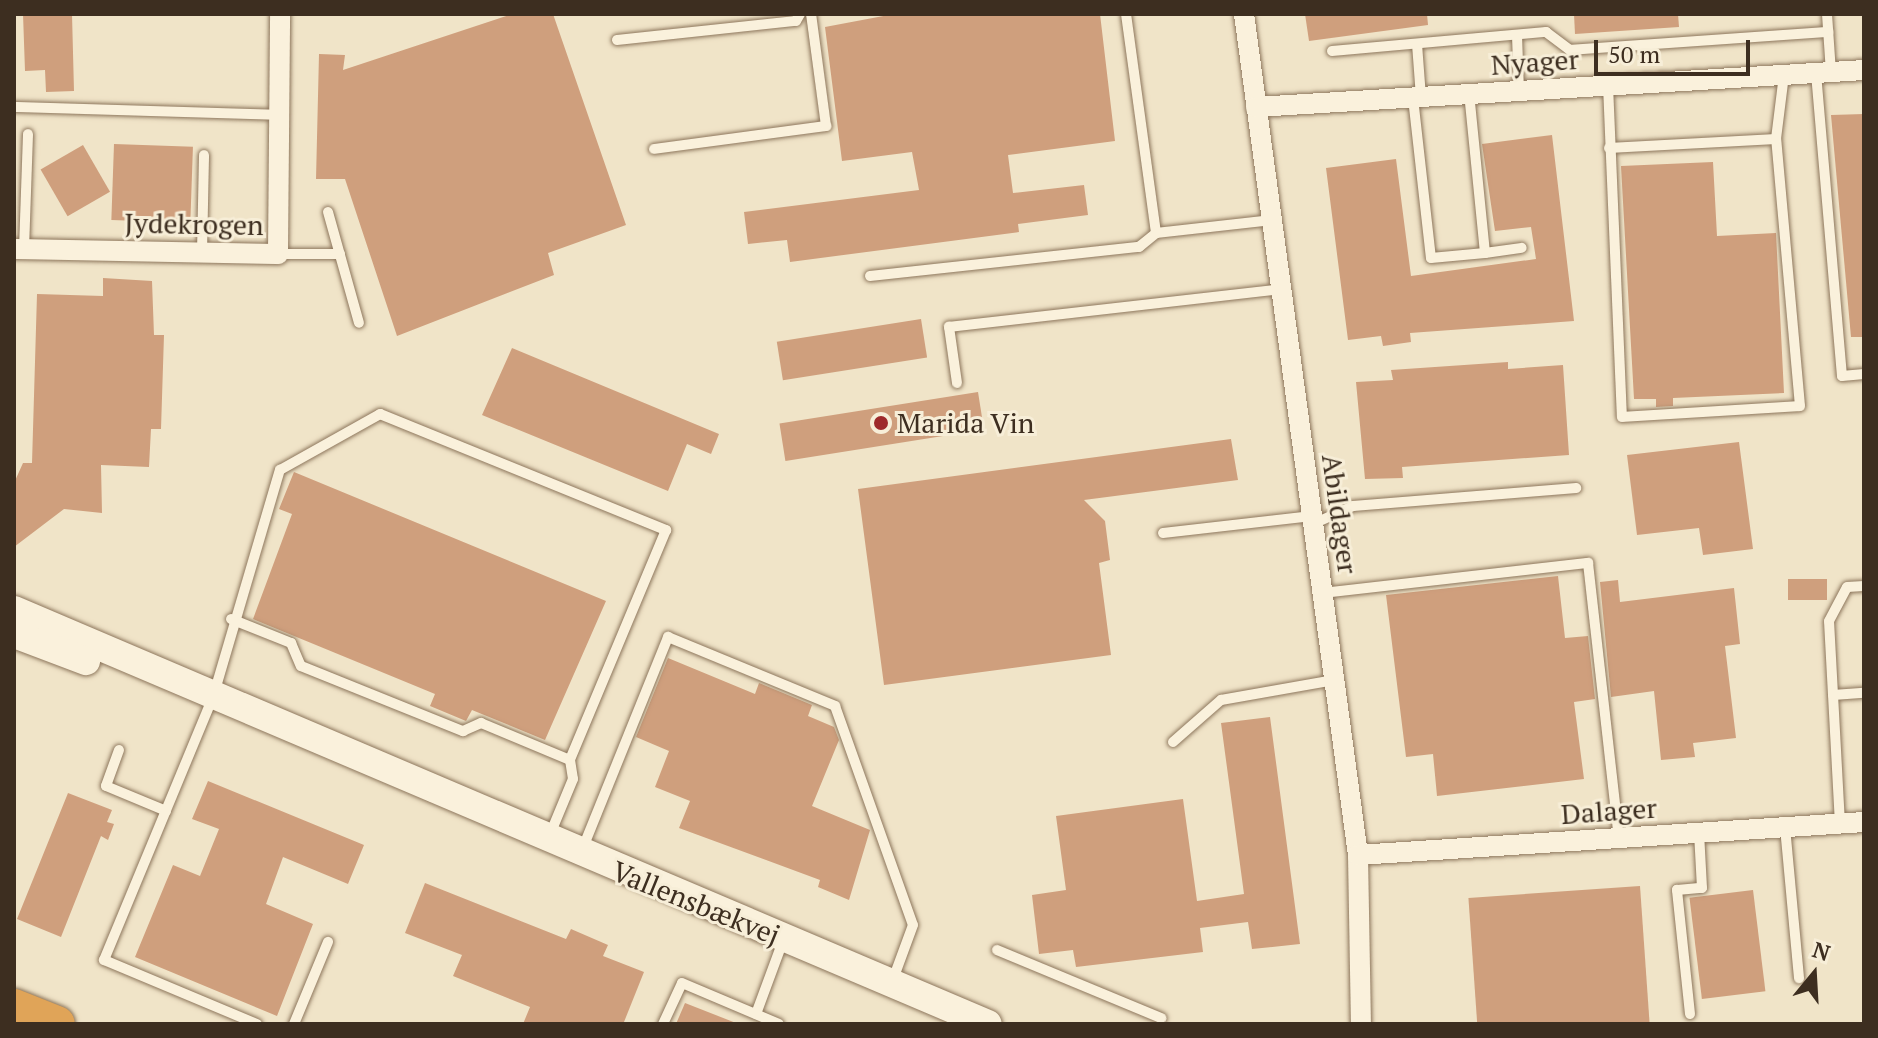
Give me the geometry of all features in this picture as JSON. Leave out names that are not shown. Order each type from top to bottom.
[{"type":"highway","points":[[14,1007],[57,1024]]},
{"type":"street","name":"Jydekrogen","points":[[19,249],[278,254],[280,14]]},
{"type":"street","name":"Abildager","points":[[1244,14],[1358,855],[1361,1024]]},
{"type":"street","name":"Nyager","points":[[1256,107],[1864,70]]},
{"type":"street","name":"Vallensbækvej","points":[[14,610],[211,702],[988,1024]]},
{"type":"street","name":"Vallensbækvej","points":[[14,634],[211,702]]},
{"type":"street","name":"Dalager","points":[[1358,855],[1864,822]]},
{"type":"lane","points":[[617,40],[796,21],[800,14]]},
{"type":"lane","points":[[654,149],[826,126],[811,14]]},
{"type":"lane","points":[[1126,14],[1156,233]]},
{"type":"lane","points":[[1827,14],[1824,72],[1842,376],[1864,374]]},
{"type":"lane","points":[[1332,51],[1546,32],[1570,50],[1828,32]]},
{"type":"lane","points":[[1517,35],[1519,91]]},
{"type":"lane","points":[[1417,44],[1417,97],[1431,258],[1522,248]]},
{"type":"lane","points":[[1608,85],[1622,417],[1800,406],[1776,139],[1784,75]]},
{"type":"lane","points":[[1469,94],[1485,253]]},
{"type":"lane","points":[[14,107],[279,115]]},
{"type":"lane","points":[[19,249],[28,134]]},
{"type":"lane","points":[[1609,148],[1776,139]]},
{"type":"lane","points":[[202,252],[204,155]]},
{"type":"lane","points":[[328,212],[359,323]]},
{"type":"lane","points":[[870,276],[1139,247],[1156,233],[1272,220]]},
{"type":"lane","points":[[278,254],[340,254]]},
{"type":"lane","points":[[957,383],[949,327],[1281,289]]},
{"type":"lane","points":[[257,1024],[104,960],[211,702],[231,619],[280,470],[380,414],[666,530],[570,760],[573,779],[546,842]]},
{"type":"lane","points":[[1163,533],[1312,520],[1353,506],[1576,488]]},
{"type":"lane","points":[[1323,593],[1588,563],[1619,838]]},
{"type":"lane","points":[[1840,824],[1829,621],[1847,587],[1864,586]]},
{"type":"lane","points":[[231,619],[291,643],[301,666],[463,731],[481,723],[570,760]]},
{"type":"lane","points":[[580,856],[668,637],[835,706],[913,925],[892,984]]},
{"type":"lane","points":[[1173,742],[1221,700],[1334,680]]},
{"type":"lane","points":[[1833,695],[1864,693]]},
{"type":"lane","points":[[119,750],[106,786],[166,811]]},
{"type":"lane","points":[[1785,827],[1799,978]]},
{"type":"lane","points":[[1690,1014],[1677,890],[1702,888],[1699,833]]},
{"type":"lane","points":[[756,1014],[784,939]]},
{"type":"lane","points":[[294,1024],[328,942]]},
{"type":"lane","points":[[997,950],[1161,1018]]},
{"type":"lane","points":[[663,1024],[682,983],[779,1024]]},
{"type":"building","points":[[23,14],[72,14],[74,91],[46,92],[45,70],[25,71]]},
{"type":"building","points":[[512,14],[553,14],[626,225],[548,253],[554,275],[397,336],[345,179],[316,179],[319,54],[345,55],[343,70]]},
{"type":"building","points":[[894,14],[1100,14],[1115,141],[1008,155],[1013,193],[1084,185],[1088,215],[1018,224],[1019,232],[790,262],[787,240],[748,244],[744,212],[919,190],[912,152],[842,161],[825,27]]},
{"type":"building","points":[[1305,14],[1427,14],[1428,25],[1309,41]]},
{"type":"building","points":[[1574,14],[1678,14],[1679,27],[1575,34]]},
{"type":"building","points":[[1864,114],[1864,337],[1851,337],[1831,115]]},
{"type":"building","points":[[1552,135],[1574,321],[1410,333],[1411,342],[1383,346],[1381,336],[1348,340],[1326,168],[1396,159],[1411,276],[1536,259],[1531,227],[1495,231],[1482,144]]},
{"type":"building","points":[[114,144],[193,147],[190,223],[111,220]]},
{"type":"building","points":[[83,145],[110,192],[68,216],[41,170]]},
{"type":"building","points":[[1713,162],[1717,236],[1776,233],[1784,393],[1673,398],[1673,406],[1656,407],[1656,399],[1634,399],[1621,166]]},
{"type":"building","points":[[103,278],[152,281],[154,335],[164,335],[161,429],[151,429],[149,467],[101,465],[102,513],[64,509],[14,547],[14,483],[23,463],[32,463],[37,294],[103,296]]},
{"type":"building","points":[[921,319],[927,358],[783,380],[777,342]]},
{"type":"building","points":[[512,348],[719,434],[711,454],[687,444],[668,491],[482,415]]},
{"type":"building","points":[[1508,362],[1508,369],[1563,365],[1569,455],[1402,467],[1403,478],[1365,479],[1356,382],[1393,380],[1391,370]]},
{"type":"building","name":"Marida Vin","points":[[978,392],[984,430],[785,461],[779,423]]},
{"type":"building","points":[[1231,439],[1238,480],[1084,500],[1105,521],[1110,560],[1099,563],[1111,655],[884,685],[858,489]]},
{"type":"building","points":[[1739,442],[1753,549],[1703,555],[1699,528],[1637,535],[1627,455]]},
{"type":"building","points":[[294,472],[606,601],[545,740],[472,710],[466,721],[430,706],[435,694],[253,619],[292,514],[279,509]]},
{"type":"building","points":[[1558,576],[1565,638],[1588,636],[1595,699],[1574,702],[1584,779],[1437,796],[1433,754],[1406,757],[1386,595]]},
{"type":"building","points":[[1788,579],[1827,579],[1827,600],[1788,600]]},
{"type":"building","points":[[1618,580],[1620,602],[1734,588],[1740,644],[1725,646],[1736,738],[1693,743],[1695,757],[1661,760],[1654,691],[1611,697],[1600,582]]},
{"type":"building","points":[[668,658],[755,694],[759,683],[812,705],[808,716],[834,727],[839,740],[812,806],[870,830],[849,900],[818,887],[820,880],[679,828],[690,801],[655,787],[669,751],[636,737]]},
{"type":"building","points":[[1270,717],[1300,944],[1252,949],[1248,922],[1200,928],[1203,952],[1076,967],[1073,950],[1039,954],[1032,895],[1066,890],[1056,816],[1183,799],[1197,901],[1244,894],[1221,723]]},
{"type":"building","points":[[208,781],[364,845],[348,884],[283,857],[266,904],[313,924],[277,1016],[135,957],[173,865],[200,876],[219,829],[192,819]]},
{"type":"building","points":[[68,793],[112,810],[107,822],[114,824],[108,840],[101,836],[61,937],[17,919]]},
{"type":"building","points":[[425,883],[566,939],[571,929],[608,945],[603,956],[644,972],[624,1022],[523,1024],[530,1007],[453,976],[462,955],[405,933]]},
{"type":"building","points":[[1640,886],[1650,1024],[1477,1024],[1468,898]]},
{"type":"building","points":[[1753,890],[1765,991],[1702,999],[1689,898]]},
{"type":"building","points":[[685,1003],[736,1023],[736,1024],[676,1024]]},
{"type":"place","name":"Marida Vin","points":[[881,423]]}]
